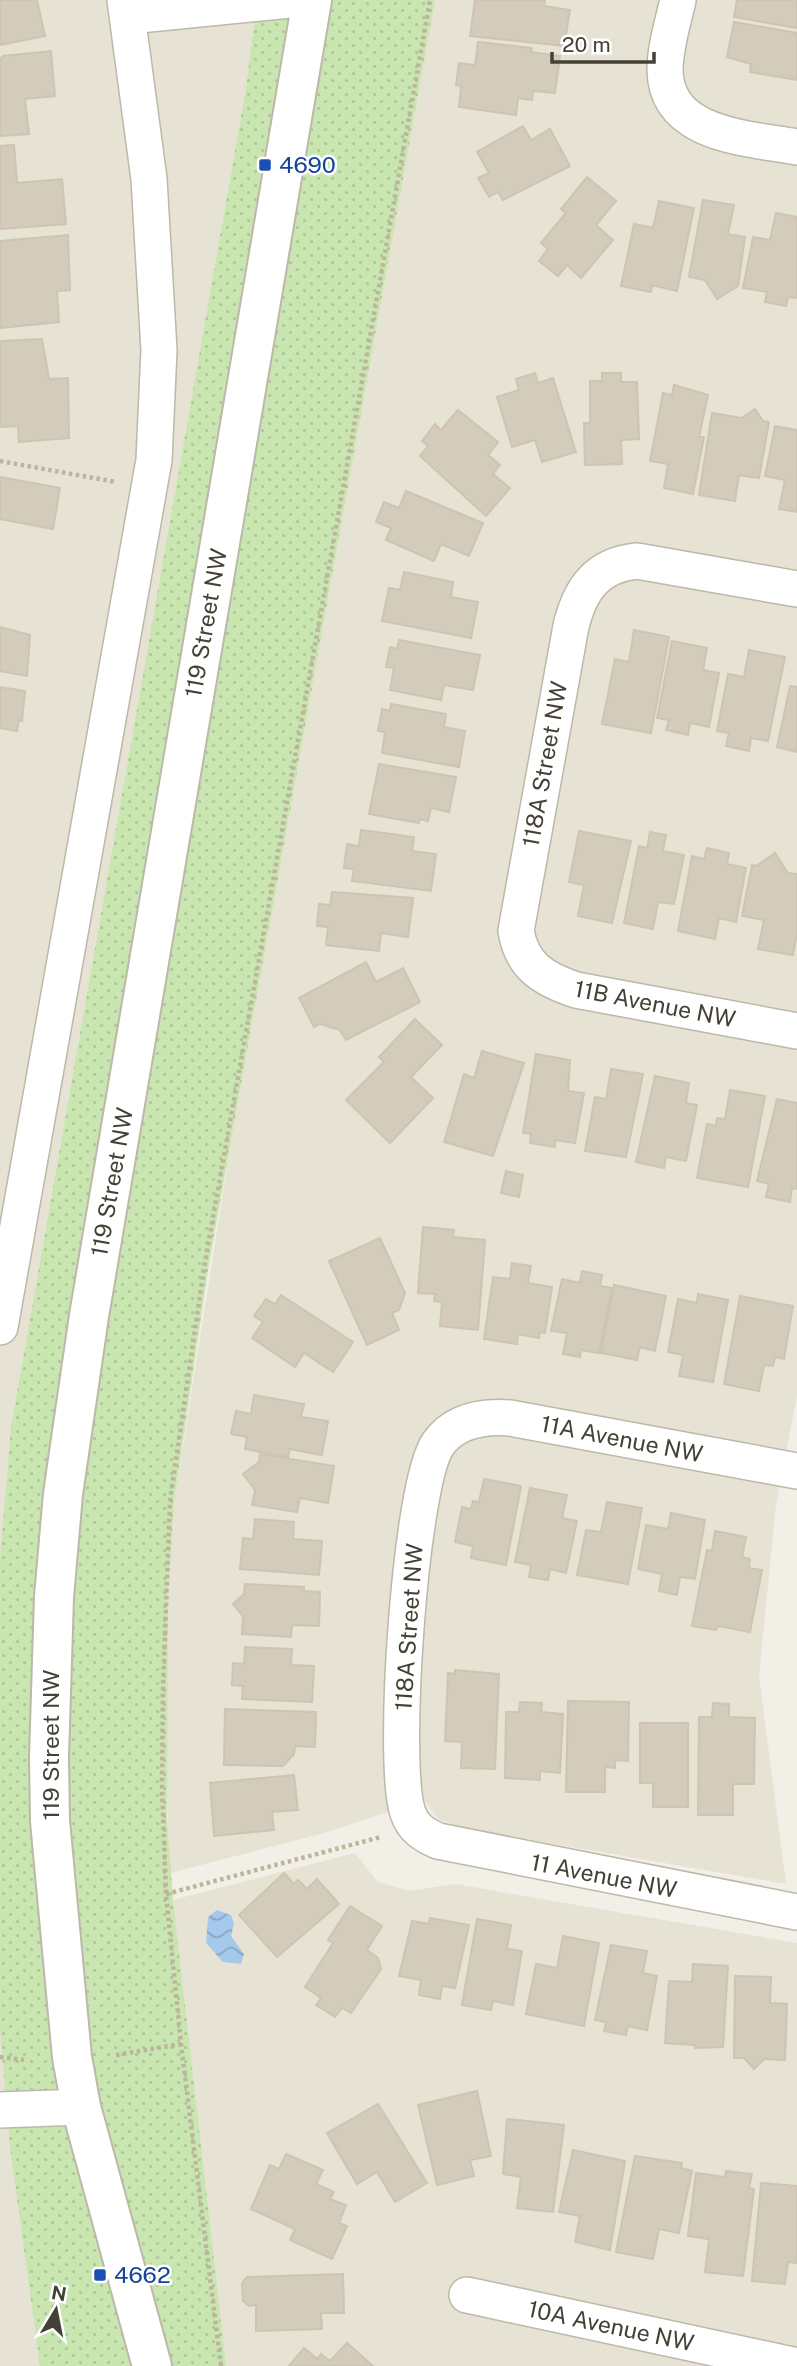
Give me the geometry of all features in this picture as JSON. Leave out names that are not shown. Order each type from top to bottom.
[{"type":"street","points":[[0,1327],[154,460],[159,351],[145,143],[127,8],[290,0]]},
{"type":"street","name":"119 Street NW","points":[[152,2366],[81,2107],[72,2057],[50,1821],[50,1698],[63,1494],[91,1303],[312,0]]},
{"type":"street","points":[[678,0],[665,69],[673,103],[701,126],[797,147]]},
{"type":"street","name":"118A Street NW","points":[[523,955],[516,919],[571,626],[576,605],[593,577],[622,562],[636,561],[797,589]]},
{"type":"street","name":"11B Avenue NW","points":[[523,955],[541,976],[576,990],[797,1031]]},
{"type":"street","name":"11A Avenue NW","points":[[449,1432],[472,1420],[510,1418],[797,1471]]},
{"type":"street","name":"118A Street NW","points":[[416,1828],[405,1804],[401,1771],[409,1599],[423,1481],[429,1459],[449,1432]]},
{"type":"street","name":"11 Avenue NW","points":[[416,1828],[438,1842],[469,1850],[797,1912]]},
{"type":"street","points":[[0,2110],[81,2107]]},
{"type":"street","name":"10A Avenue NW","points":[[467,2295],[797,2366]]},
{"type":"path","points":[[221,2366],[181,2044],[166,1894],[163,1701],[170,1501],[204,1268],[430,0]]},
{"type":"path","points":[[0,461],[125,485]]},
{"type":"path","points":[[166,1894],[416,1828]]},
{"type":"path","points":[[116,2055],[181,2044]]},
{"type":"path","points":[[0,2057],[24,2060]]},
{"type":"shaded area","points":[[0,0],[257,0],[246,88],[11,1427],[0,1557]]},
{"type":"shaded area","points":[[435,0],[797,0],[797,1395],[776,1505],[759,1676],[786,1884],[468,1829],[439,1820],[424,1800],[324,1833],[170,1873],[165,1743],[168,1596],[174,1502],[231,1142]]},
{"type":"shaded area","points":[[355,1853],[378,1882],[410,1891],[455,1884],[797,1943],[797,2366],[224,2366],[173,1900]]},
{"type":"shaded area","points":[[0,2030],[10,2148],[40,2366],[0,2366]]},
{"type":"green space","points":[[257,0],[435,0],[208,1270],[174,1502],[168,1596],[167,1817],[173,1900],[226,2366],[40,2366],[10,2148],[0,2030],[0,1557],[11,1427],[246,88]]},
{"type":"water","points":[[217,1910],[231,1915],[234,1924],[231,1936],[244,1954],[241,1964],[223,1962],[206,1943],[208,1917]]},
{"type":"building","points":[[0,0],[37,0],[45,36],[0,45]]},
{"type":"building","points":[[475,0],[545,0],[544,6],[570,10],[564,46],[470,36]]},
{"type":"building","points":[[737,0],[797,0],[797,28],[734,17]]},
{"type":"building","points":[[734,22],[797,33],[797,80],[750,72],[751,64],[727,57]]},
{"type":"building","points":[[478,42],[532,48],[531,52],[560,56],[555,93],[533,91],[532,100],[518,98],[516,115],[459,107],[461,86],[456,85],[459,63],[475,65]]},
{"type":"building","points":[[51,51],[55,96],[25,99],[29,134],[0,136],[0,59],[3,56]]},
{"type":"building","points":[[523,126],[531,140],[550,129],[570,166],[503,200],[498,192],[489,197],[478,178],[489,173],[477,152]]},
{"type":"building","points":[[14,145],[17,183],[62,179],[66,224],[0,229],[0,146]]},
{"type":"building","points":[[587,177],[616,201],[596,225],[613,240],[581,278],[567,265],[558,276],[539,261],[548,249],[541,243],[566,213],[561,209]]},
{"type":"building","points":[[703,200],[734,205],[728,234],[745,237],[738,286],[717,299],[705,280],[689,277]]},
{"type":"building","points":[[659,201],[694,208],[677,291],[652,285],[651,292],[621,286],[634,224],[653,228]]},
{"type":"building","points":[[776,213],[797,217],[797,294],[796,298],[788,297],[786,306],[765,302],[767,292],[743,288],[753,237],[770,240]]},
{"type":"building","points":[[68,235],[70,290],[57,291],[59,322],[0,328],[0,241]]},
{"type":"building","points":[[42,339],[49,379],[68,378],[69,438],[19,442],[18,426],[0,427],[0,341]]},
{"type":"building","points":[[535,373],[538,383],[553,378],[576,452],[542,462],[535,440],[512,447],[497,397],[519,390],[516,379]]},
{"type":"building","points":[[602,373],[621,373],[621,382],[637,382],[639,439],[621,440],[622,464],[585,465],[584,423],[590,423],[590,381],[602,381]]},
{"type":"building","points":[[674,385],[708,395],[699,437],[704,437],[693,494],[664,488],[668,464],[650,461],[663,393],[672,395]]},
{"type":"building","points":[[755,409],[763,421],[769,422],[759,478],[739,475],[735,501],[699,495],[712,413],[742,418]]},
{"type":"building","points":[[458,410],[498,442],[488,455],[500,465],[493,474],[510,488],[486,516],[420,456],[428,446],[422,441],[435,424],[441,430]]},
{"type":"building","points":[[775,426],[797,430],[797,512],[779,509],[785,480],[765,476]]},
{"type":"building","points":[[0,477],[60,488],[53,529],[0,519]]},
{"type":"building","points":[[406,491],[483,523],[469,556],[441,544],[434,561],[386,540],[391,528],[376,522],[384,502],[399,508]]},
{"type":"building","points":[[404,572],[453,582],[451,597],[478,602],[471,638],[382,621],[389,588],[400,590]]},
{"type":"building","points":[[0,627],[30,635],[27,676],[0,671]]},
{"type":"building","points":[[634,630],[669,637],[651,733],[602,724],[615,659],[629,662]]},
{"type":"building","points":[[399,640],[480,655],[473,690],[444,685],[441,700],[390,690],[394,668],[386,667],[390,647],[397,649]]},
{"type":"building","points":[[672,641],[707,648],[703,670],[719,673],[709,727],[690,723],[688,735],[666,730],[669,720],[657,718]]},
{"type":"building","points":[[749,650],[785,657],[768,741],[751,738],[749,751],[726,746],[729,733],[717,731],[728,674],[744,677]]},
{"type":"building","points":[[790,686],[797,687],[797,752],[777,747]]},
{"type":"building","points":[[0,687],[25,691],[22,721],[19,720],[17,731],[0,728]]},
{"type":"building","points":[[391,704],[446,714],[444,727],[465,731],[459,767],[382,753],[385,732],[378,731],[382,709],[390,711]]},
{"type":"building","points":[[379,764],[456,777],[449,812],[431,808],[428,821],[419,819],[419,823],[369,814]]},
{"type":"building","points":[[361,830],[414,837],[412,851],[436,854],[431,891],[352,881],[354,869],[344,868],[347,844],[359,846]]},
{"type":"building","points":[[579,831],[631,841],[612,923],[578,916],[584,885],[569,882]]},
{"type":"building","points":[[650,832],[666,835],[663,851],[684,855],[674,904],[658,902],[653,929],[624,923],[639,846],[647,848]]},
{"type":"building","points":[[707,848],[729,853],[727,864],[746,868],[736,922],[719,918],[715,939],[678,931],[692,856],[704,859]]},
{"type":"building","points":[[775,853],[788,873],[797,874],[797,933],[793,955],[758,949],[764,920],[742,916],[752,865],[756,866]]},
{"type":"building","points":[[332,892],[413,898],[408,937],[381,933],[379,951],[326,945],[328,927],[317,926],[319,904],[330,905]]},
{"type":"building","points":[[366,962],[376,982],[403,968],[420,1002],[346,1040],[340,1030],[320,1024],[314,1027],[299,998]]},
{"type":"building","points":[[415,1019],[442,1045],[411,1077],[433,1098],[390,1143],[346,1100],[384,1062],[379,1057]]},
{"type":"building","points":[[482,1051],[524,1063],[493,1156],[444,1142],[464,1074],[474,1078]]},
{"type":"building","points":[[536,1054],[570,1060],[568,1091],[584,1093],[575,1143],[555,1140],[555,1147],[530,1143],[531,1134],[523,1133]]},
{"type":"building","points":[[611,1069],[643,1074],[626,1157],[585,1151],[595,1097],[606,1099]]},
{"type":"building","points":[[655,1076],[689,1083],[686,1103],[697,1105],[686,1161],[666,1157],[664,1168],[636,1162]]},
{"type":"building","points":[[730,1090],[765,1096],[748,1187],[697,1178],[707,1124],[716,1126],[717,1118],[725,1119]]},
{"type":"building","points":[[777,1099],[797,1103],[797,1189],[792,1188],[790,1202],[766,1197],[769,1184],[757,1181]]},
{"type":"building","points":[[506,1171],[523,1175],[519,1197],[501,1193]]},
{"type":"building","points":[[423,1227],[454,1230],[453,1237],[485,1240],[478,1330],[440,1326],[442,1302],[434,1301],[435,1294],[418,1293]]},
{"type":"building","points":[[380,1238],[405,1293],[399,1310],[392,1313],[399,1330],[367,1345],[329,1261]]},
{"type":"building","points":[[512,1263],[531,1266],[528,1283],[552,1287],[545,1333],[540,1332],[539,1338],[518,1334],[517,1344],[484,1339],[493,1277],[510,1279]]},
{"type":"building","points":[[582,1271],[602,1275],[600,1286],[612,1288],[599,1353],[581,1350],[580,1357],[563,1354],[567,1333],[551,1331],[562,1279],[580,1283]]},
{"type":"building","points":[[614,1285],[666,1296],[655,1351],[640,1347],[637,1360],[601,1353]]},
{"type":"building","points":[[698,1294],[728,1300],[713,1382],[679,1376],[683,1355],[668,1352],[678,1299],[697,1303]]},
{"type":"building","points":[[281,1295],[353,1342],[333,1372],[304,1353],[295,1367],[252,1338],[263,1322],[254,1316],[266,1299],[275,1304]]},
{"type":"building","points":[[740,1296],[793,1306],[784,1359],[775,1357],[773,1366],[764,1365],[759,1391],[724,1384]]},
{"type":"building","points":[[254,1395],[304,1404],[301,1417],[328,1421],[322,1455],[290,1449],[288,1457],[245,1449],[247,1437],[231,1434],[236,1411],[251,1414]]},
{"type":"building","points":[[260,1454],[334,1466],[328,1503],[300,1498],[297,1512],[252,1505],[255,1490],[243,1474],[259,1462]]},
{"type":"building","points":[[484,1479],[521,1486],[506,1565],[471,1558],[473,1546],[455,1542],[462,1507],[471,1509],[473,1501],[479,1502]]},
{"type":"building","points":[[530,1488],[567,1495],[562,1518],[577,1521],[566,1573],[550,1569],[548,1580],[529,1577],[531,1565],[515,1562]]},
{"type":"building","points":[[607,1502],[642,1508],[628,1584],[577,1575],[586,1530],[601,1532]]},
{"type":"building","points":[[671,1513],[705,1520],[695,1579],[680,1577],[677,1595],[659,1591],[662,1574],[638,1569],[646,1525],[668,1529]]},
{"type":"building","points":[[255,1519],[294,1522],[293,1539],[322,1541],[319,1575],[240,1569],[243,1538],[253,1539]]},
{"type":"building","points":[[715,1531],[746,1537],[742,1557],[750,1559],[749,1568],[762,1570],[750,1632],[718,1626],[716,1630],[692,1626],[707,1550],[712,1551]]},
{"type":"building","points":[[245,1584],[304,1587],[304,1591],[320,1592],[319,1626],[292,1625],[291,1637],[242,1634],[243,1616],[233,1604],[244,1594]]},
{"type":"building","points":[[245,1647],[292,1649],[291,1665],[314,1666],[312,1702],[242,1699],[243,1686],[232,1685],[233,1663],[244,1664]]},
{"type":"building","points":[[455,1670],[499,1674],[495,1769],[461,1768],[462,1742],[445,1741],[448,1673],[455,1674]]},
{"type":"building","points":[[568,1701],[629,1702],[628,1761],[615,1760],[615,1768],[605,1767],[605,1792],[566,1792]]},
{"type":"building","points":[[520,1702],[542,1703],[541,1712],[563,1714],[560,1773],[540,1771],[540,1780],[505,1778],[506,1712],[519,1712]]},
{"type":"building","points":[[713,1703],[729,1704],[729,1717],[755,1718],[754,1784],[733,1784],[733,1815],[698,1815],[699,1717],[712,1717]]},
{"type":"building","points":[[225,1709],[316,1712],[315,1747],[295,1746],[294,1754],[283,1766],[224,1765]]},
{"type":"building","points":[[640,1723],[688,1723],[688,1807],[653,1807],[653,1783],[640,1783]]},
{"type":"building","points":[[294,1775],[298,1810],[272,1812],[274,1830],[214,1836],[210,1783]]},
{"type":"building","points":[[284,1873],[294,1884],[298,1880],[307,1889],[317,1879],[339,1904],[277,1957],[239,1915]]},
{"type":"building","points":[[350,1906],[382,1926],[367,1950],[378,1958],[381,1969],[351,2013],[342,2008],[335,2017],[316,2005],[321,1998],[305,1987],[333,1943],[328,1940]]},
{"type":"building","points":[[430,1918],[469,1925],[455,1988],[442,1986],[440,1999],[419,1995],[421,1980],[399,1976],[412,1921],[429,1924]]},
{"type":"building","points":[[477,1919],[511,1925],[507,1949],[522,1951],[513,2005],[493,2001],[491,2010],[462,2005]]},
{"type":"building","points":[[563,1936],[599,1943],[584,2026],[526,2014],[536,1964],[557,1968]]},
{"type":"building","points":[[611,1945],[647,1951],[643,1973],[657,1976],[647,2030],[628,2026],[626,2035],[604,2031],[606,2022],[595,2020]]},
{"type":"building","points":[[693,1964],[728,1966],[723,2047],[695,2048],[695,2045],[665,2043],[669,1981],[692,1982]]},
{"type":"building","points":[[735,1976],[771,1977],[770,2003],[787,2004],[785,2060],[764,2059],[754,2069],[744,2058],[734,2058]]},
{"type":"building","points":[[477,2091],[491,2156],[470,2160],[474,2176],[437,2185],[418,2105]]},
{"type":"building","points":[[378,2104],[427,2183],[395,2202],[377,2172],[357,2184],[327,2133]]},
{"type":"building","points":[[507,2119],[564,2125],[553,2212],[517,2208],[521,2177],[503,2174]]},
{"type":"building","points":[[573,2150],[625,2161],[610,2250],[575,2242],[580,2216],[559,2212]]},
{"type":"building","points":[[286,2154],[323,2170],[316,2184],[334,2192],[330,2199],[346,2205],[339,2223],[347,2226],[332,2259],[290,2240],[295,2229],[251,2209],[270,2165],[279,2169]]},
{"type":"building","points":[[635,2156],[682,2163],[681,2168],[692,2171],[679,2233],[659,2229],[653,2259],[616,2252]]},
{"type":"building","points":[[726,2171],[752,2174],[749,2188],[754,2189],[743,2276],[705,2272],[709,2239],[688,2236],[696,2173],[725,2177]]},
{"type":"building","points":[[761,2183],[797,2186],[797,2263],[788,2262],[785,2284],[752,2281]]},
{"type":"building","points":[[343,2274],[344,2313],[321,2313],[322,2329],[256,2331],[256,2305],[249,2306],[243,2301],[242,2283],[247,2277]]},
{"type":"building","points":[[347,2343],[373,2366],[289,2366],[304,2348],[317,2359],[321,2354],[330,2361]]},
{"type":"place","name":"4690","points":[[265,165]]},
{"type":"place","name":"4662","points":[[100,2275]]}]
